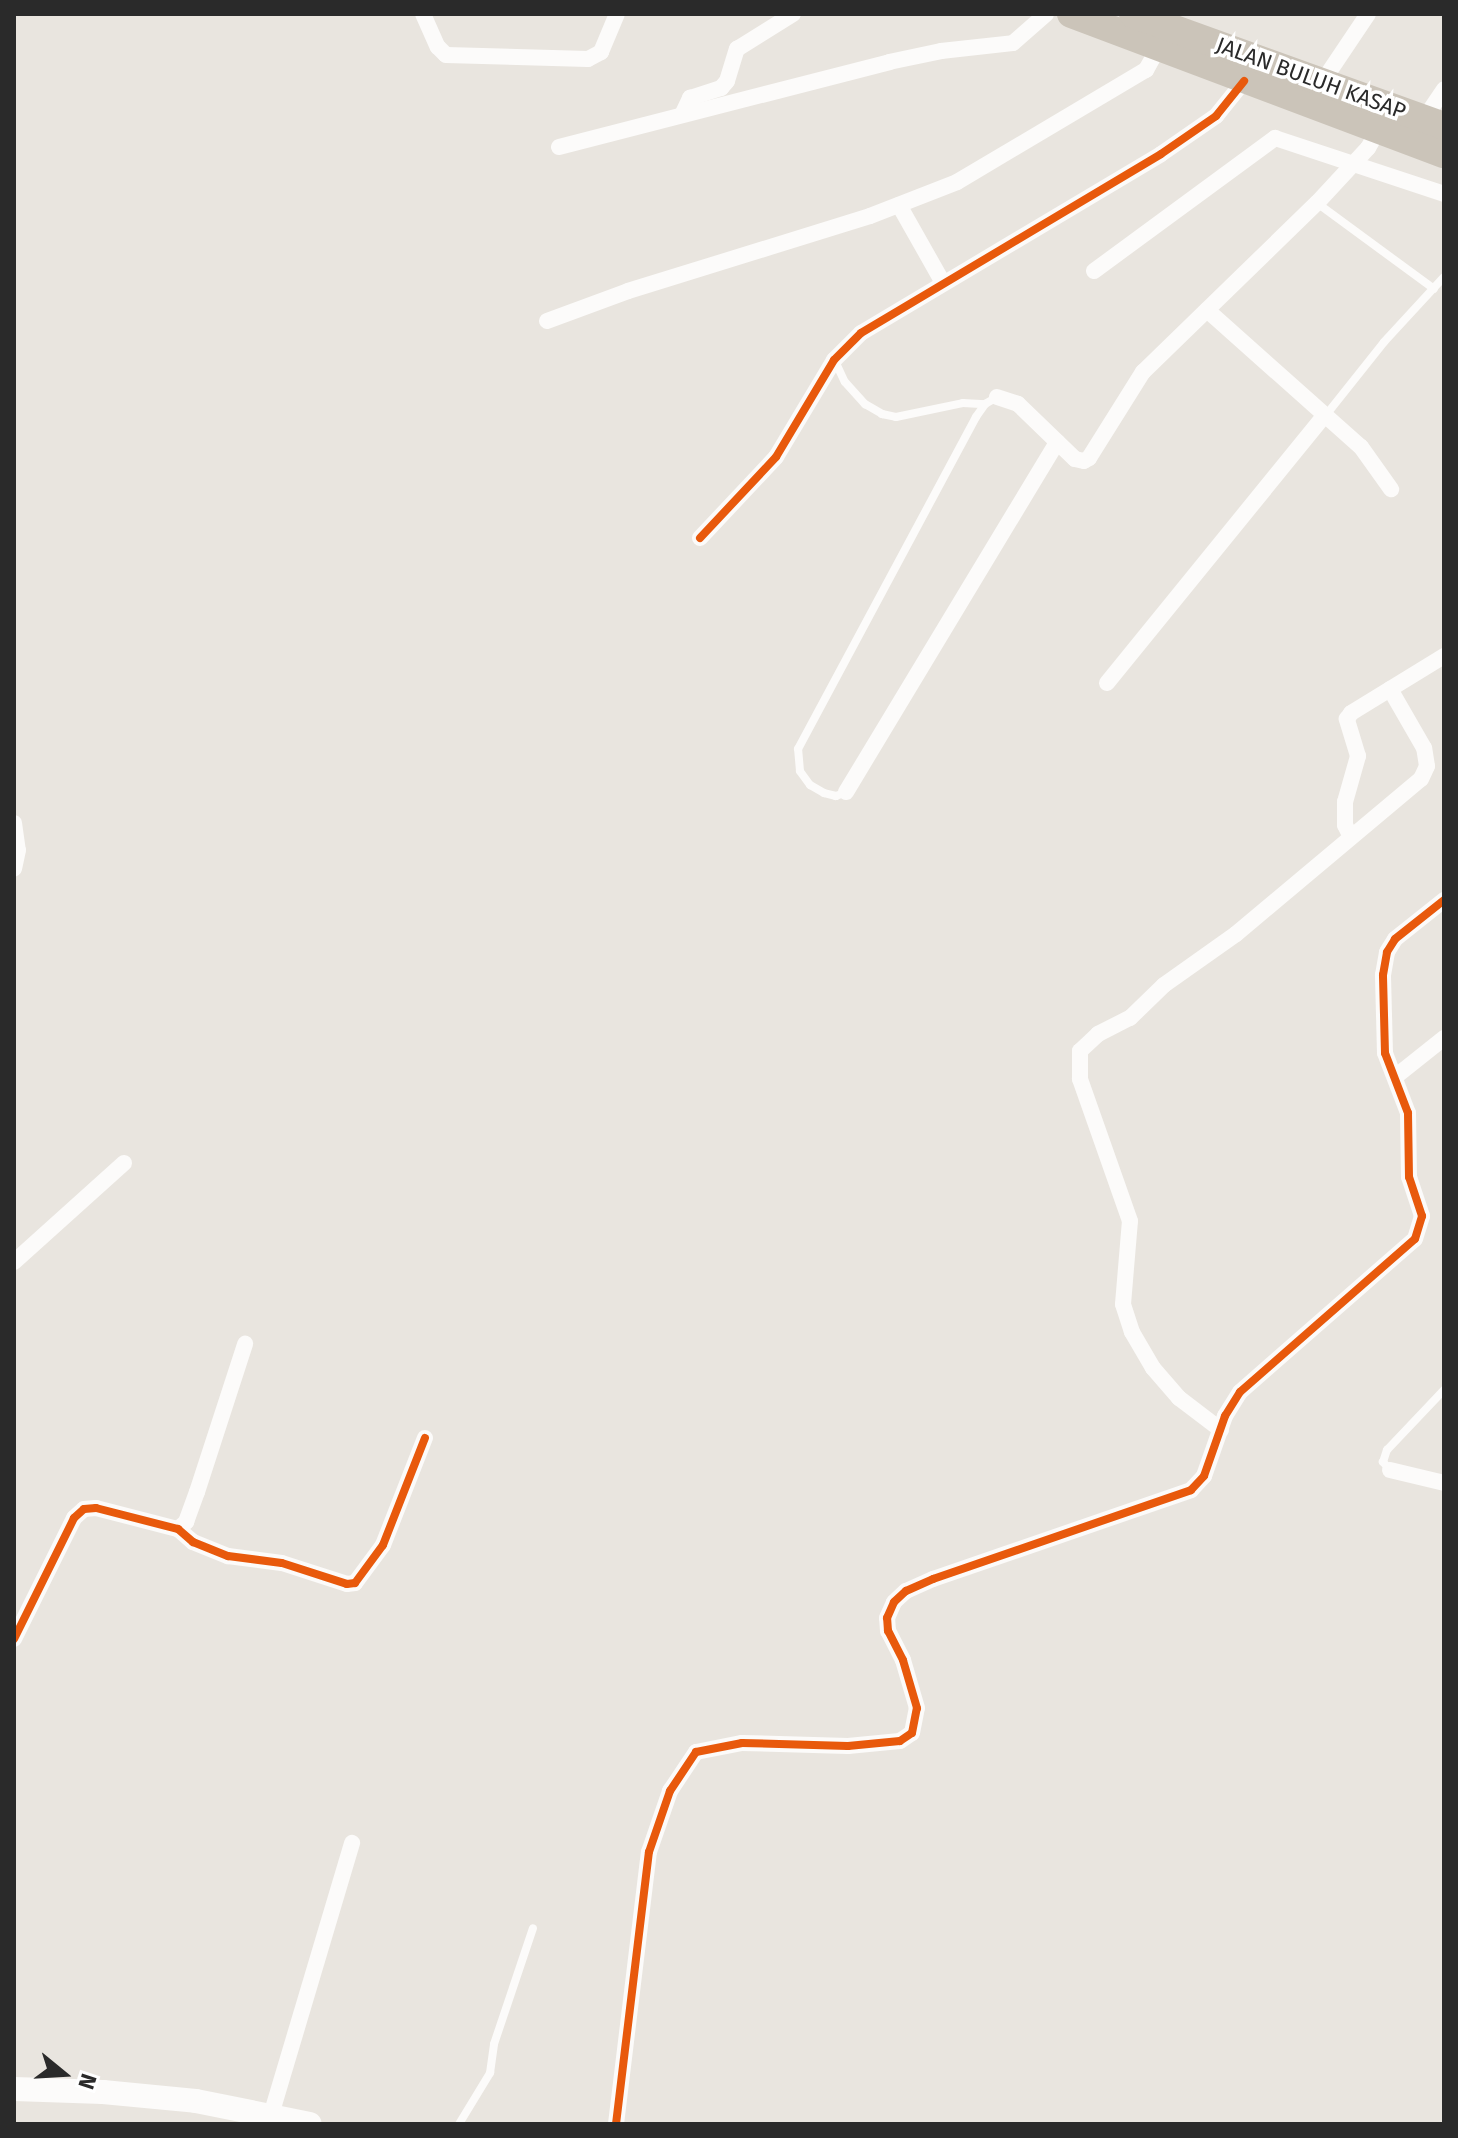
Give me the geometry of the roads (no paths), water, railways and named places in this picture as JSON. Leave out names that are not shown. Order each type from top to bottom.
[{"type":"highway","name":"JALAN BULUH KASAP","points":[[1071,14],[1172,30],[1244,81],[1444,154]]},
{"type":"highway","name":"JALAN BULUH KASAP","points":[[1133,14],[1434,122]]},
{"type":"main road","points":[[14,2089],[103,2092],[196,2101],[310,2124]]},
{"type":"street","points":[[423,14],[438,47],[446,55],[588,59],[601,52],[617,14]]},
{"type":"street","points":[[683,113],[690,98],[721,88],[727,81],[737,49],[793,14]]},
{"type":"street","points":[[559,147],[683,113],[941,51],[1013,43],[1046,14]]},
{"type":"street","points":[[1323,81],[1368,14]]},
{"type":"street","points":[[547,321],[628,291],[817,234],[957,182],[1146,70],[1172,30]]},
{"type":"street","points":[[700,538],[776,457],[834,360],[861,333],[942,281],[1161,154],[1216,116],[1244,81]]},
{"type":"street","points":[[1434,122],[1444,89]]},
{"type":"street","points":[[991,401],[1018,404],[1075,459],[1084,461],[1089,458],[1133,385],[1317,203],[1356,162],[1378,131]]},
{"type":"street","points":[[1094,271],[1275,138],[1356,162],[1444,194]]},
{"type":"street","points":[[899,205],[942,281]]},
{"type":"street","points":[[1207,310],[1361,447],[1391,489]]},
{"type":"street","points":[[1107,683],[1325,415]]},
{"type":"street","points":[[846,792],[1057,442]]},
{"type":"street","points":[[1350,835],[1345,825],[1345,802],[1358,756],[1347,719],[1351,713],[1444,656]]},
{"type":"street","points":[[1221,1430],[1179,1398],[1153,1368],[1132,1332],[1123,1304],[1130,1221],[1080,1079],[1080,1051],[1098,1034],[1130,1018],[1164,985],[1236,934],[1425,773],[1424,748],[1390,689]]},
{"type":"street","points":[[14,823],[18,850],[14,869]]},
{"type":"street","points":[[616,2124],[643,1922],[649,1852],[659,1817],[682,1769],[696,1752],[713,1746],[742,1743],[848,1746],[900,1741],[912,1733],[917,1708],[903,1660],[888,1631],[887,1618],[894,1602],[906,1591],[933,1579],[1191,1490],[1204,1476],[1221,1430],[1240,1392],[1415,1239],[1422,1216],[1409,1177],[1410,1122],[1383,1040],[1381,1006],[1387,952],[1395,939],[1444,900]]},
{"type":"street","points":[[1395,1077],[1444,1038]]},
{"type":"street","points":[[14,1262],[124,1163]]},
{"type":"street","points":[[178,1529],[190,1512],[245,1344]]},
{"type":"street","points":[[14,1639],[63,1539],[84,1509],[96,1508],[167,1529],[178,1529],[193,1542],[228,1556],[282,1563],[347,1584],[355,1583],[383,1545],[425,1438]]},
{"type":"street","points":[[1390,1470],[1444,1483]]},
{"type":"street","points":[[271,2115],[352,1843]]},
{"type":"lane","points":[[1317,203],[1434,289]]},
{"type":"lane","points":[[1325,415],[1384,342],[1444,277]]},
{"type":"lane","points":[[834,360],[845,382],[865,404],[882,414],[896,417],[963,403],[991,401]]},
{"type":"lane","points":[[846,792],[836,796],[810,785],[800,771],[798,749],[991,401]]},
{"type":"lane","points":[[1390,1470],[1383,1462],[1387,1450],[1444,1390]]},
{"type":"lane","points":[[459,2124],[490,2073],[494,2044],[533,1928]]}]
